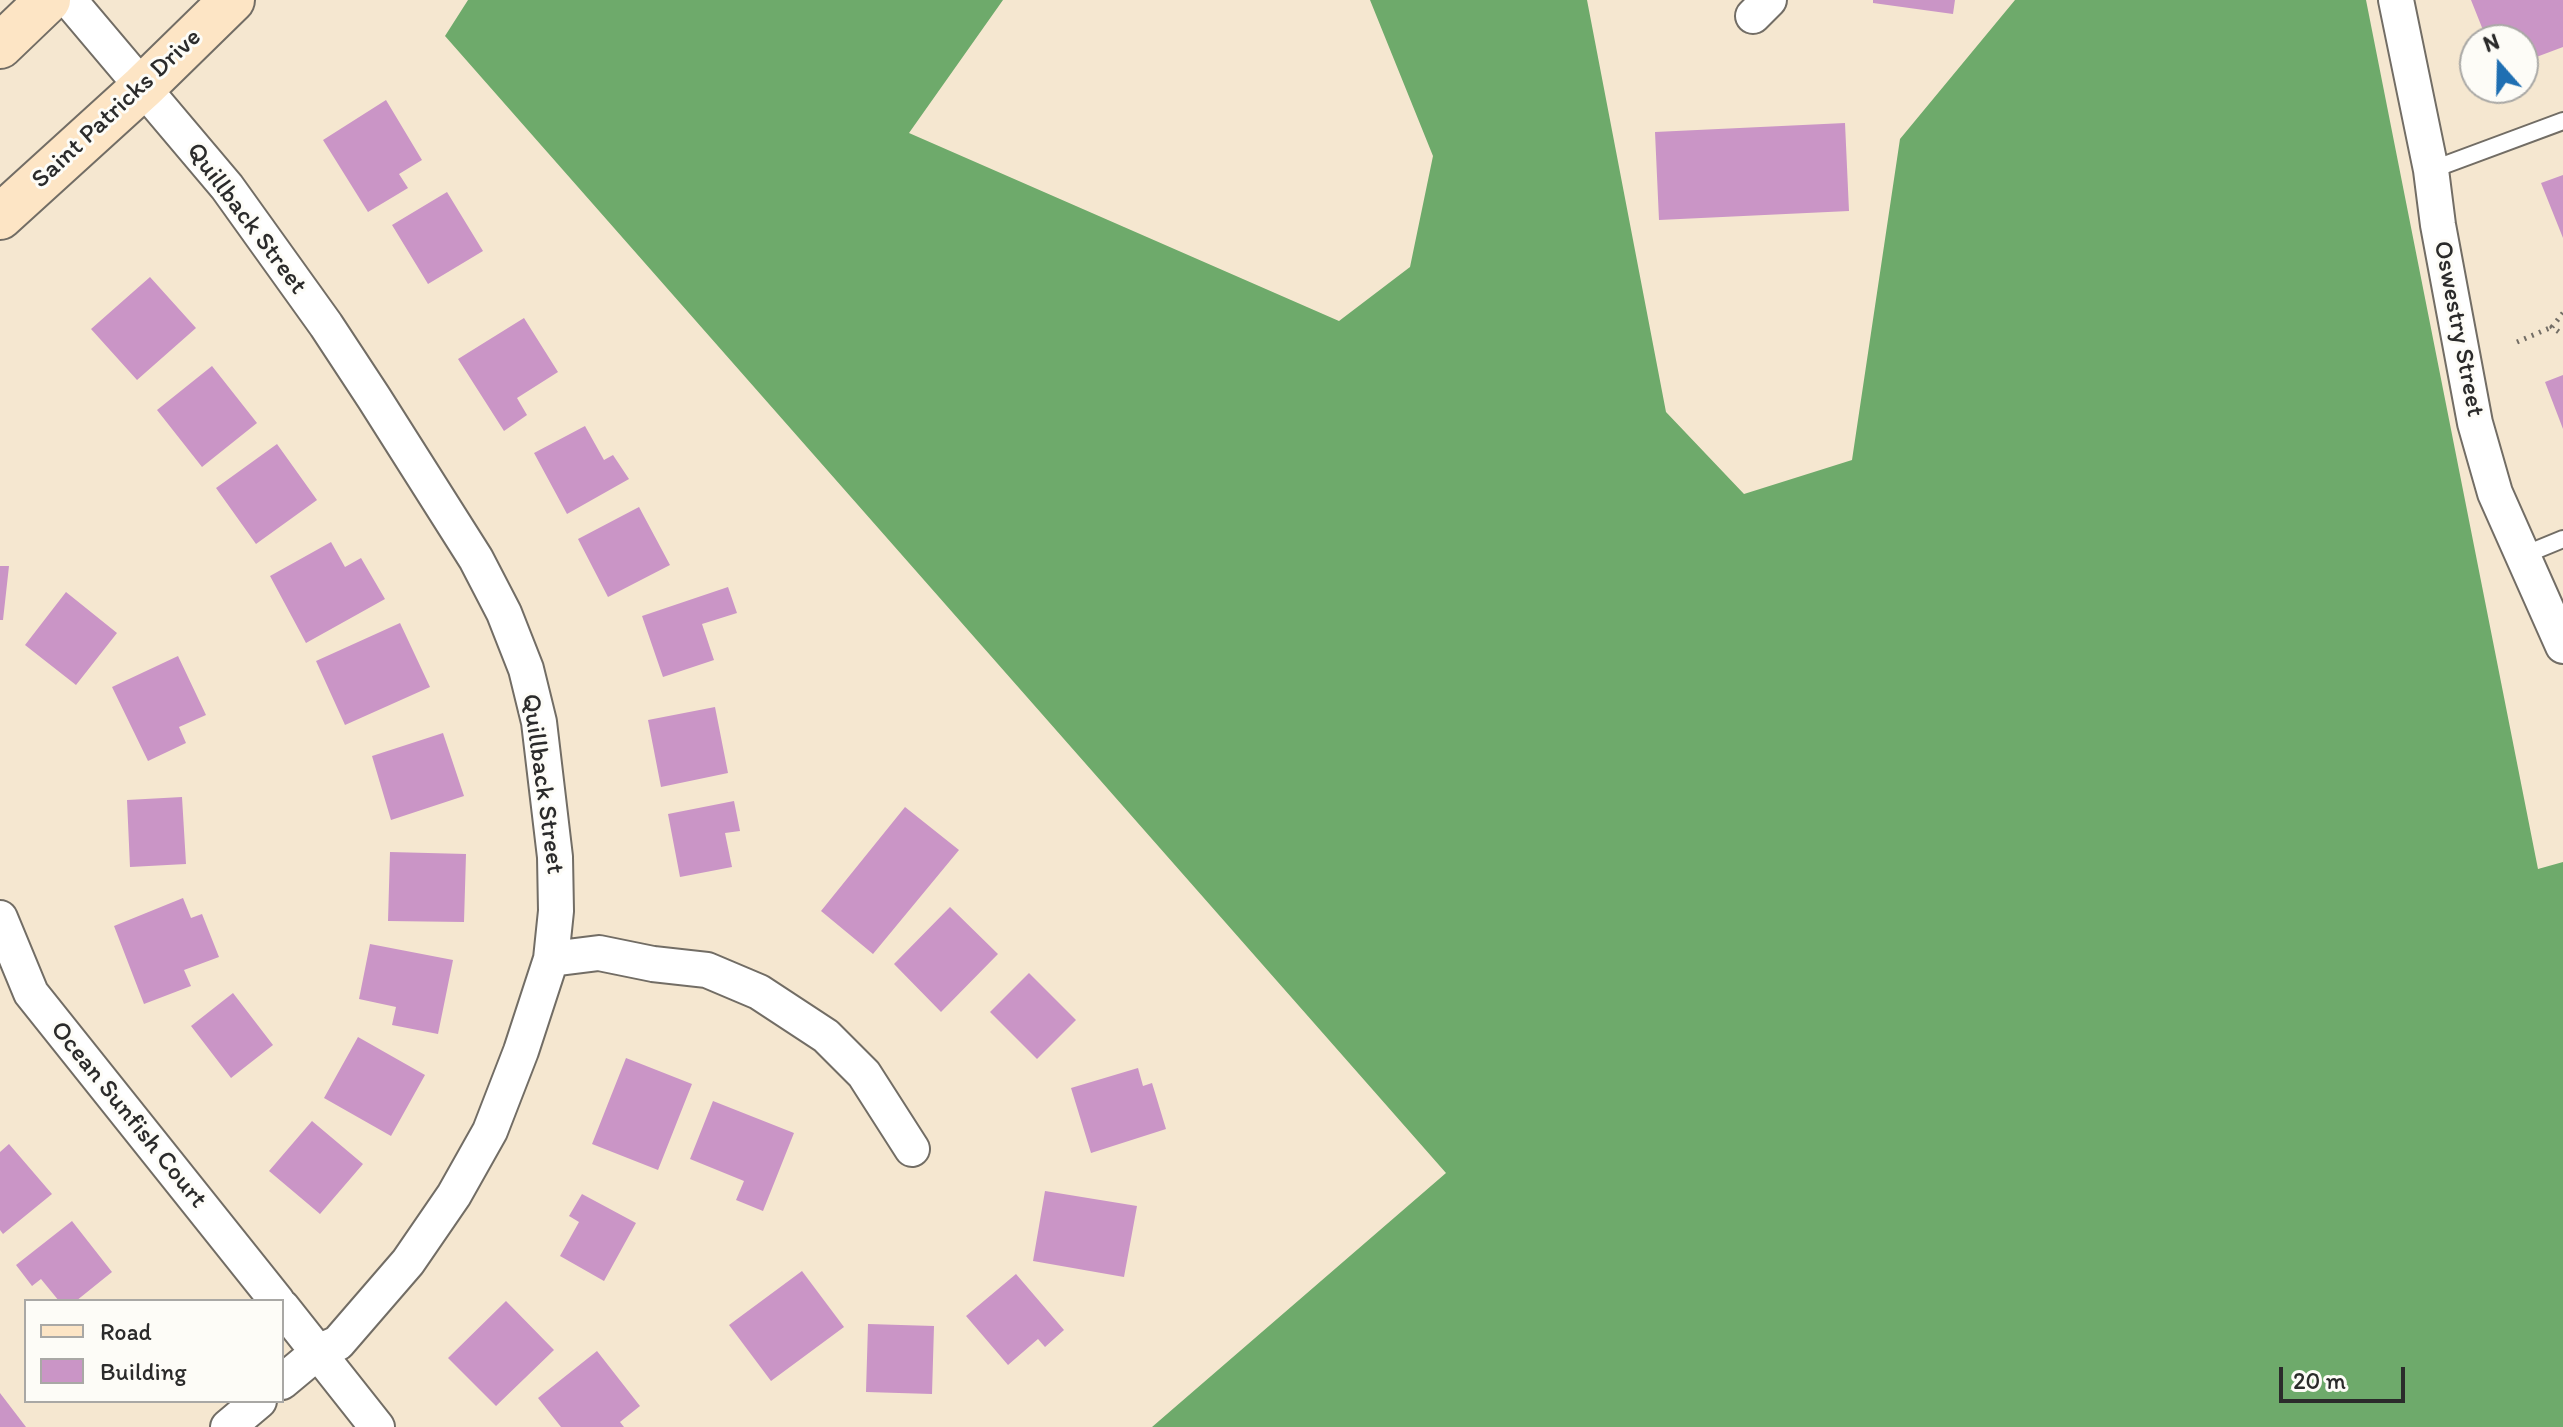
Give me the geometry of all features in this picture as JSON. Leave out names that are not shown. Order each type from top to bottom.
[{"type":"main road","points":[[0,46],[48,0]]},
{"type":"main road","name":"Saint Patricks Drive","points":[[0,217],[143,87],[232,0]]},
{"type":"street","name":"Quillback Street","points":[[69,0],[227,187],[326,325],[476,559],[504,613],[526,669],[536,709],[555,857],[556,911],[551,959],[521,1051],[490,1131],[454,1195],[398,1274],[338,1343],[318,1352],[284,1380]]},
{"type":"street","name":"Oswestry Street","points":[[2396,0],[2431,170],[2438,225],[2475,423],[2495,493],[2563,646]]},
{"type":"street","name":"Ocean Sunfish Court","points":[[0,918],[31,993],[275,1299]]},
{"type":"street","points":[[551,959],[599,953],[653,964],[707,970],[759,992],[826,1036],[864,1074],[912,1149]]},
{"type":"street","points":[[284,1310],[377,1427]]},
{"type":"street","points":[[228,1427],[257,1403]]},
{"type":"lane","points":[[2431,170],[2563,121]]},
{"type":"lane","points":[[2524,555],[2563,539]]},
{"type":"path","points":[[2517,342],[2552,327],[2563,313]]},
{"type":"path","points":[[2552,327],[2563,335]]},
{"type":"green space","points":[[468,0],[1003,0],[909,133],[1339,321],[1410,267],[1433,156],[1370,0],[1587,0],[1666,412],[1744,494],[1852,460],[1900,139],[2015,0],[2366,0],[2538,869],[2563,862],[2563,1427],[1152,1427],[1446,1173],[445,36]]},
{"type":"building","points":[[1873,0],[1955,0],[1953,14],[1873,3]]},
{"type":"building","points":[[2471,0],[2563,0],[2563,47],[2539,56],[2539,24],[2481,24]]},
{"type":"building","points":[[386,100],[422,160],[399,174],[408,188],[368,212],[323,140]]},
{"type":"building","points":[[1845,123],[1849,211],[1659,220],[1655,132]]},
{"type":"building","points":[[2563,175],[2563,238],[2541,183]]},
{"type":"building","points":[[447,192],[483,251],[428,284],[392,225]]},
{"type":"building","points":[[150,277],[196,328],[137,380],[91,329]]},
{"type":"building","points":[[524,318],[558,372],[517,398],[527,415],[504,431],[458,359]]},
{"type":"building","points":[[212,366],[257,423],[202,467],[157,410]]},
{"type":"building","points":[[2563,375],[2563,429],[2545,382]]},
{"type":"building","points":[[585,426],[604,460],[613,455],[629,479],[567,514],[534,453]]},
{"type":"building","points":[[277,444],[317,500],[256,544],[216,488]]},
{"type":"building","points":[[639,507],[670,565],[608,597],[578,539]]},
{"type":"building","points":[[331,542],[345,567],[361,558],[385,599],[306,643],[270,576]]},
{"type":"building","points":[[0,566],[9,566],[3,620],[0,620]]},
{"type":"building","points":[[728,587],[737,613],[702,624],[714,660],[663,677],[642,616]]},
{"type":"building","points":[[66,592],[117,633],[76,685],[25,645]]},
{"type":"building","points":[[400,623],[430,687],[345,725],[316,661]]},
{"type":"building","points":[[178,656],[206,715],[179,727],[186,743],[148,761],[112,687]]},
{"type":"building","points":[[715,707],[728,773],[661,787],[648,720]]},
{"type":"building","points":[[443,733],[464,796],[391,820],[372,756]]},
{"type":"building","points":[[182,797],[186,864],[130,867],[127,800]]},
{"type":"building","points":[[734,801],[740,831],[725,833],[732,867],[680,877],[668,814]]},
{"type":"building","points":[[905,807],[959,850],[873,954],[821,911]]},
{"type":"building","points":[[390,852],[466,854],[464,922],[388,921]]},
{"type":"building","points":[[183,898],[191,918],[202,914],[219,957],[184,970],[191,986],[144,1004],[114,926]]},
{"type":"building","points":[[950,907],[998,954],[941,1012],[894,964]]},
{"type":"building","points":[[370,944],[453,960],[438,1034],[392,1025],[396,1007],[359,999]]},
{"type":"building","points":[[1029,973],[1076,1020],[1037,1059],[990,1012]]},
{"type":"building","points":[[233,993],[273,1045],[231,1078],[191,1026]]},
{"type":"building","points":[[358,1037],[425,1075],[391,1136],[324,1098]]},
{"type":"building","points":[[626,1058],[692,1084],[658,1170],[592,1144]]},
{"type":"building","points":[[1138,1068],[1143,1086],[1152,1083],[1166,1129],[1091,1153],[1071,1088]]},
{"type":"building","points":[[713,1101],[794,1133],[763,1211],[736,1200],[744,1181],[690,1159]]},
{"type":"building","points":[[312,1121],[363,1164],[320,1214],[269,1171]]},
{"type":"building","points":[[9,1144],[52,1194],[3,1234],[0,1230],[0,1152]]},
{"type":"building","points":[[1045,1191],[1137,1206],[1124,1277],[1033,1261]]},
{"type":"building","points":[[582,1194],[636,1223],[604,1281],[560,1256],[579,1222],[569,1216]]},
{"type":"building","points":[[72,1221],[112,1272],[78,1299],[57,1299],[41,1279],[32,1286],[16,1265]]},
{"type":"building","points":[[802,1271],[844,1327],[771,1381],[729,1325]]},
{"type":"building","points":[[1016,1274],[1064,1330],[1045,1347],[1038,1339],[1008,1365],[966,1316]]},
{"type":"building","points":[[506,1301],[554,1350],[496,1406],[448,1358]]},
{"type":"building","points":[[868,1324],[934,1326],[932,1394],[866,1392]]},
{"type":"building","points":[[597,1351],[640,1406],[620,1422],[624,1427],[561,1427],[538,1398]]},
{"type":"building","points":[[0,1393],[26,1427],[0,1427]]}]
